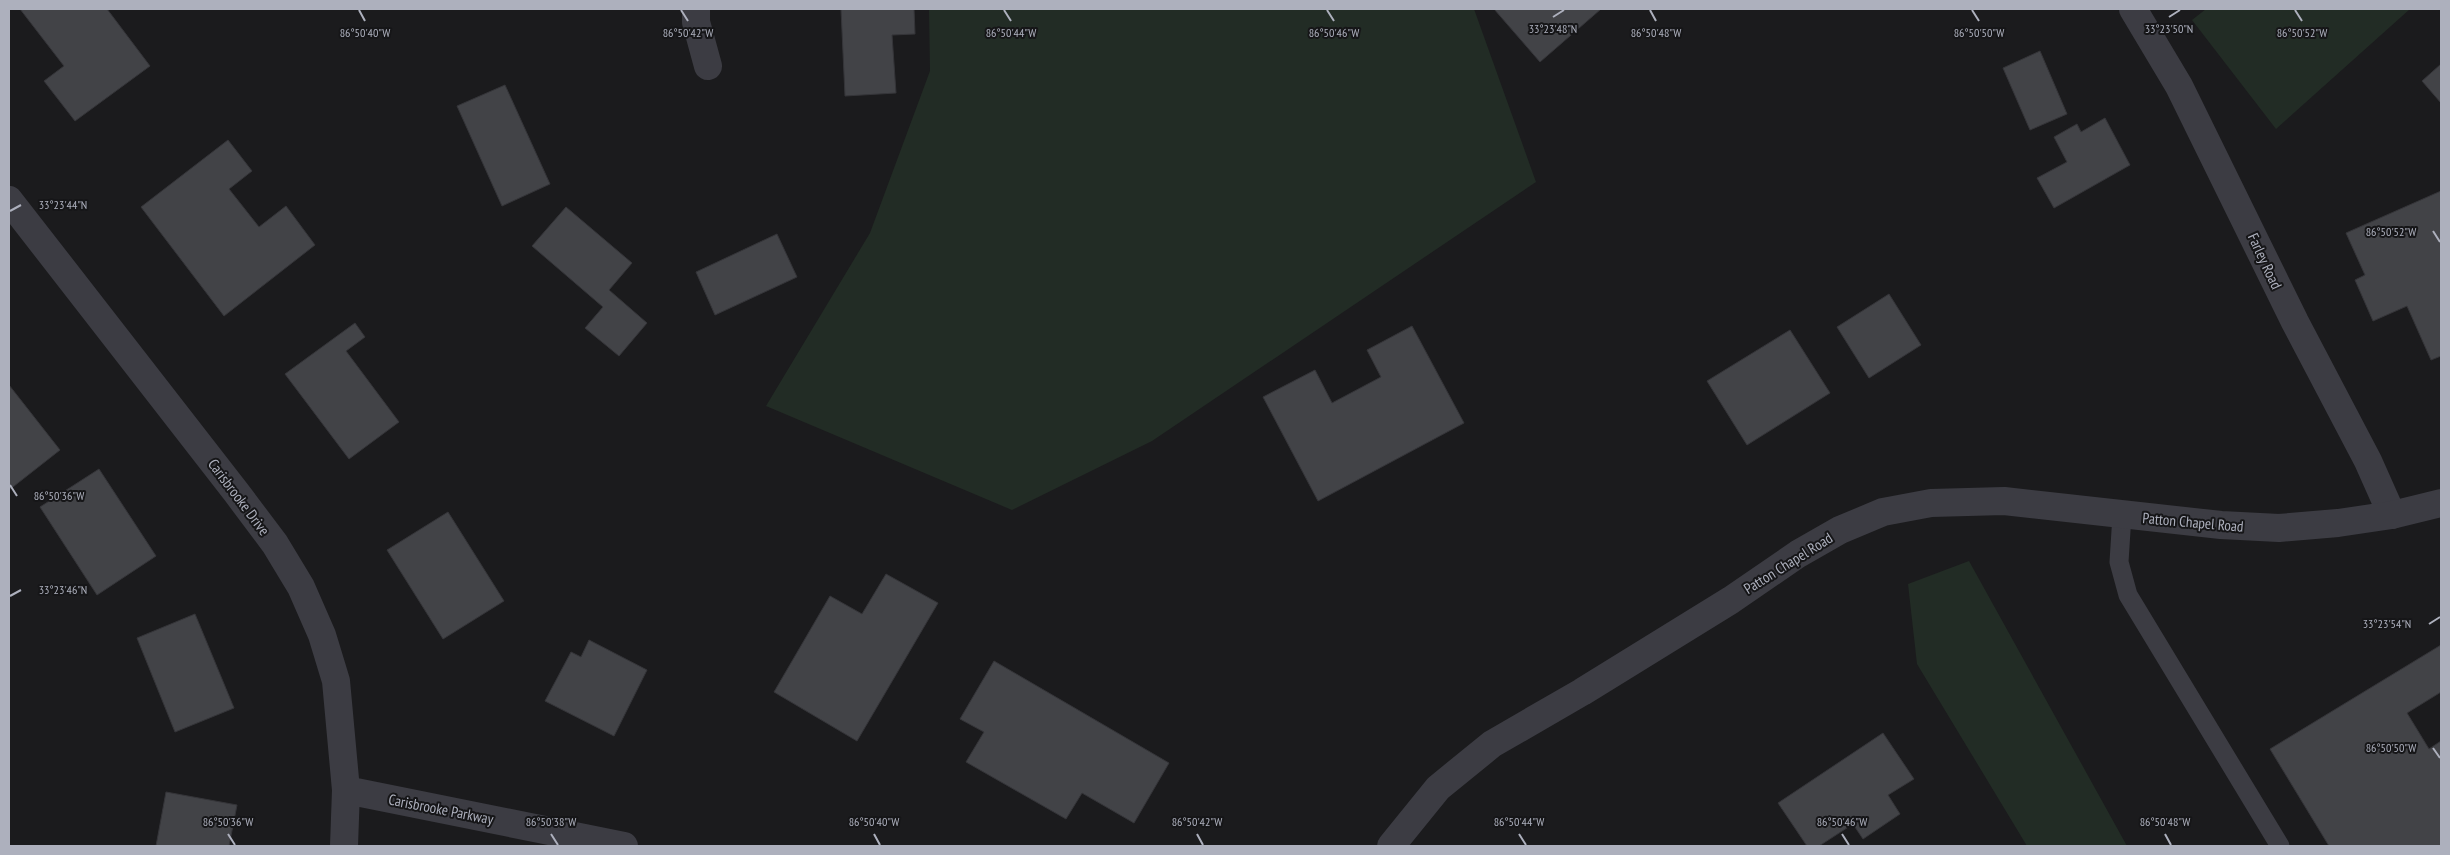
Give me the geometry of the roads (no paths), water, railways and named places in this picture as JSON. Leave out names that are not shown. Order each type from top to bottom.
[{"type":"street","points":[[696,9],[696,22],[708,66]]},
{"type":"street","name":"Farley Road","points":[[2133,9],[2179,86],[2295,322],[2368,461],[2392,515]]},
{"type":"street","name":"Carisbrooke Drive","points":[[9,200],[236,492],[275,544],[301,588],[322,635],[336,681],[346,790],[344,846]]},
{"type":"street","name":"Patton Chapel Road","points":[[1391,846],[1438,788],[1492,744],[1731,600],[1798,554],[1840,530],[1884,512],[1931,503],[2004,501],[2221,526],[2279,528],[2392,515],[2441,503]]},
{"type":"street","name":"Carisbrooke Parkway","points":[[346,790],[623,846]]},
{"type":"lane","points":[[2122,515],[2118,562],[2128,595],[2280,846]]}]
